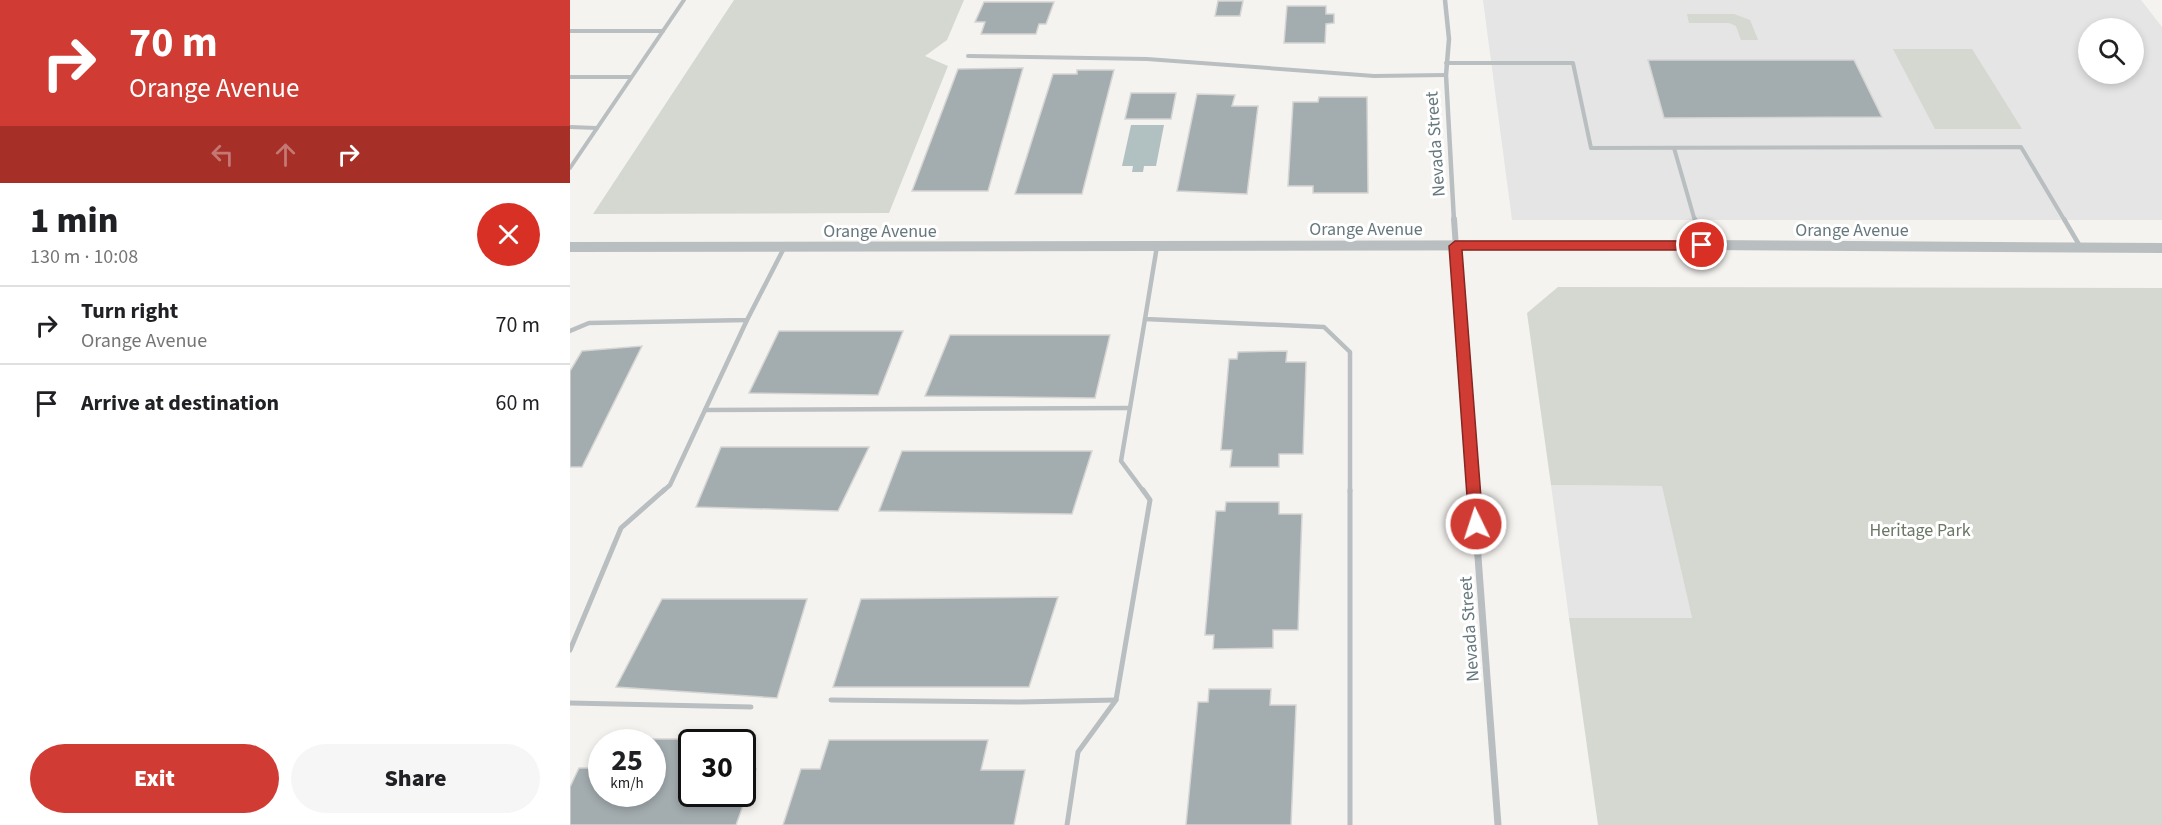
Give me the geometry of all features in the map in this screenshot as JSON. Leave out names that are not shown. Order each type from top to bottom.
[{"type":"street","name":"Nevada Street","points":[[1445,0],[1449,39],[1446,75],[1455,246],[1498,825]]},
{"type":"street","name":"Orange Avenue","points":[[570,247],[1702,245],[2162,248]]},
{"type":"lane","points":[[570,168],[684,0]]},
{"type":"lane","points":[[570,30],[663,31]]},
{"type":"lane","points":[[968,56],[1147,59],[1374,76],[1446,75]]},
{"type":"lane","points":[[1446,63],[1573,63],[1591,148],[2021,147],[2081,248]]},
{"type":"lane","points":[[570,77],[631,77]]},
{"type":"lane","points":[[570,127],[597,128]]},
{"type":"lane","points":[[1674,148],[1702,245]]},
{"type":"lane","points":[[1067,825],[1078,752],[1116,700],[1150,500],[1121,461],[1157,246]]},
{"type":"lane","points":[[570,650],[621,528],[670,484],[747,320],[784,248]]},
{"type":"lane","points":[[1145,319],[1324,327],[1350,352],[1350,825]]},
{"type":"lane","points":[[570,331],[589,323],[747,320]]},
{"type":"lane","points":[[705,410],[1130,408]]},
{"type":"lane","points":[[831,700],[1116,700]]},
{"type":"lane","points":[[570,703],[751,707]]},
{"type":"shaded area","points":[[1483,0],[2141,0],[2162,27],[2162,220],[1512,220]]},
{"type":"shaded area","points":[[1131,125],[1164,125],[1156,166],[1144,166],[1143,172],[1132,172],[1133,166],[1122,166]]},
{"type":"shaded area","points":[[1551,485],[1663,486],[1692,618],[1569,618]]},
{"type":"green space","points":[[734,0],[964,0],[947,40],[925,56],[948,66],[889,213],[593,214]]},
{"type":"green space","points":[[1687,14],[1734,14],[1750,20],[1758,40],[1741,40],[1736,26],[1729,23],[1689,23]]},
{"type":"green space","points":[[1893,49],[1972,49],[2022,129],[1935,129]]},
{"type":"green space","name":"Heritage Park","points":[[1558,287],[2162,288],[2162,825],[1598,825],[1569,618],[1692,618],[1662,486],[1551,485],[1527,313]]},
{"type":"building","points":[[1218,1],[1243,1],[1240,16],[1215,16]]},
{"type":"building","points":[[984,2],[1054,2],[1046,24],[1039,24],[1036,34],[981,34],[985,22],[975,22]]},
{"type":"building","points":[[1287,6],[1326,6],[1326,14],[1334,14],[1334,23],[1326,24],[1325,43],[1284,43]]},
{"type":"building","points":[[1648,60],[1854,60],[1882,117],[1664,118]]},
{"type":"building","points":[[1023,68],[988,191],[912,191],[958,69]]},
{"type":"building","points":[[1077,70],[1114,70],[1082,194],[1015,194],[1053,74],[1077,74]]},
{"type":"building","points":[[1131,93],[1176,93],[1171,119],[1125,119]]},
{"type":"building","points":[[1197,94],[1235,95],[1232,106],[1258,106],[1247,194],[1177,191]]},
{"type":"building","points":[[1319,97],[1367,97],[1368,193],[1313,193],[1313,186],[1288,186],[1293,102],[1318,102]]},
{"type":"building","points":[[779,331],[903,331],[878,395],[749,393]]},
{"type":"building","points":[[950,335],[1110,335],[1095,398],[925,396]]},
{"type":"building","points":[[642,346],[582,467],[570,467],[570,371],[582,351]]},
{"type":"building","points":[[1287,351],[1286,362],[1306,362],[1303,454],[1279,454],[1279,467],[1230,467],[1232,450],[1221,450],[1229,359],[1237,359],[1238,352]]},
{"type":"building","points":[[721,447],[869,447],[838,511],[696,507]]},
{"type":"building","points":[[902,451],[1092,451],[1072,514],[879,511]]},
{"type":"building","points":[[1226,502],[1279,502],[1279,514],[1302,514],[1298,630],[1273,630],[1273,648],[1213,649],[1214,635],[1205,635],[1216,511],[1225,511]]},
{"type":"building","points":[[1058,597],[1029,687],[833,687],[861,599]]},
{"type":"building","points":[[662,599],[807,599],[777,698],[616,687]]},
{"type":"building","points":[[1209,689],[1271,689],[1270,705],[1296,705],[1291,825],[1186,825],[1198,702],[1208,702]]},
{"type":"building","points":[[666,739],[678,739],[678,807],[742,807],[736,825],[570,825],[570,787],[579,768],[588,768],[588,807],[666,807]]},
{"type":"building","points":[[829,740],[988,740],[981,770],[1025,770],[1014,825],[783,825],[801,769],[820,769]]},
{"type":"route","points":[[1476,524],[1455,246],[1702,245]]}]
